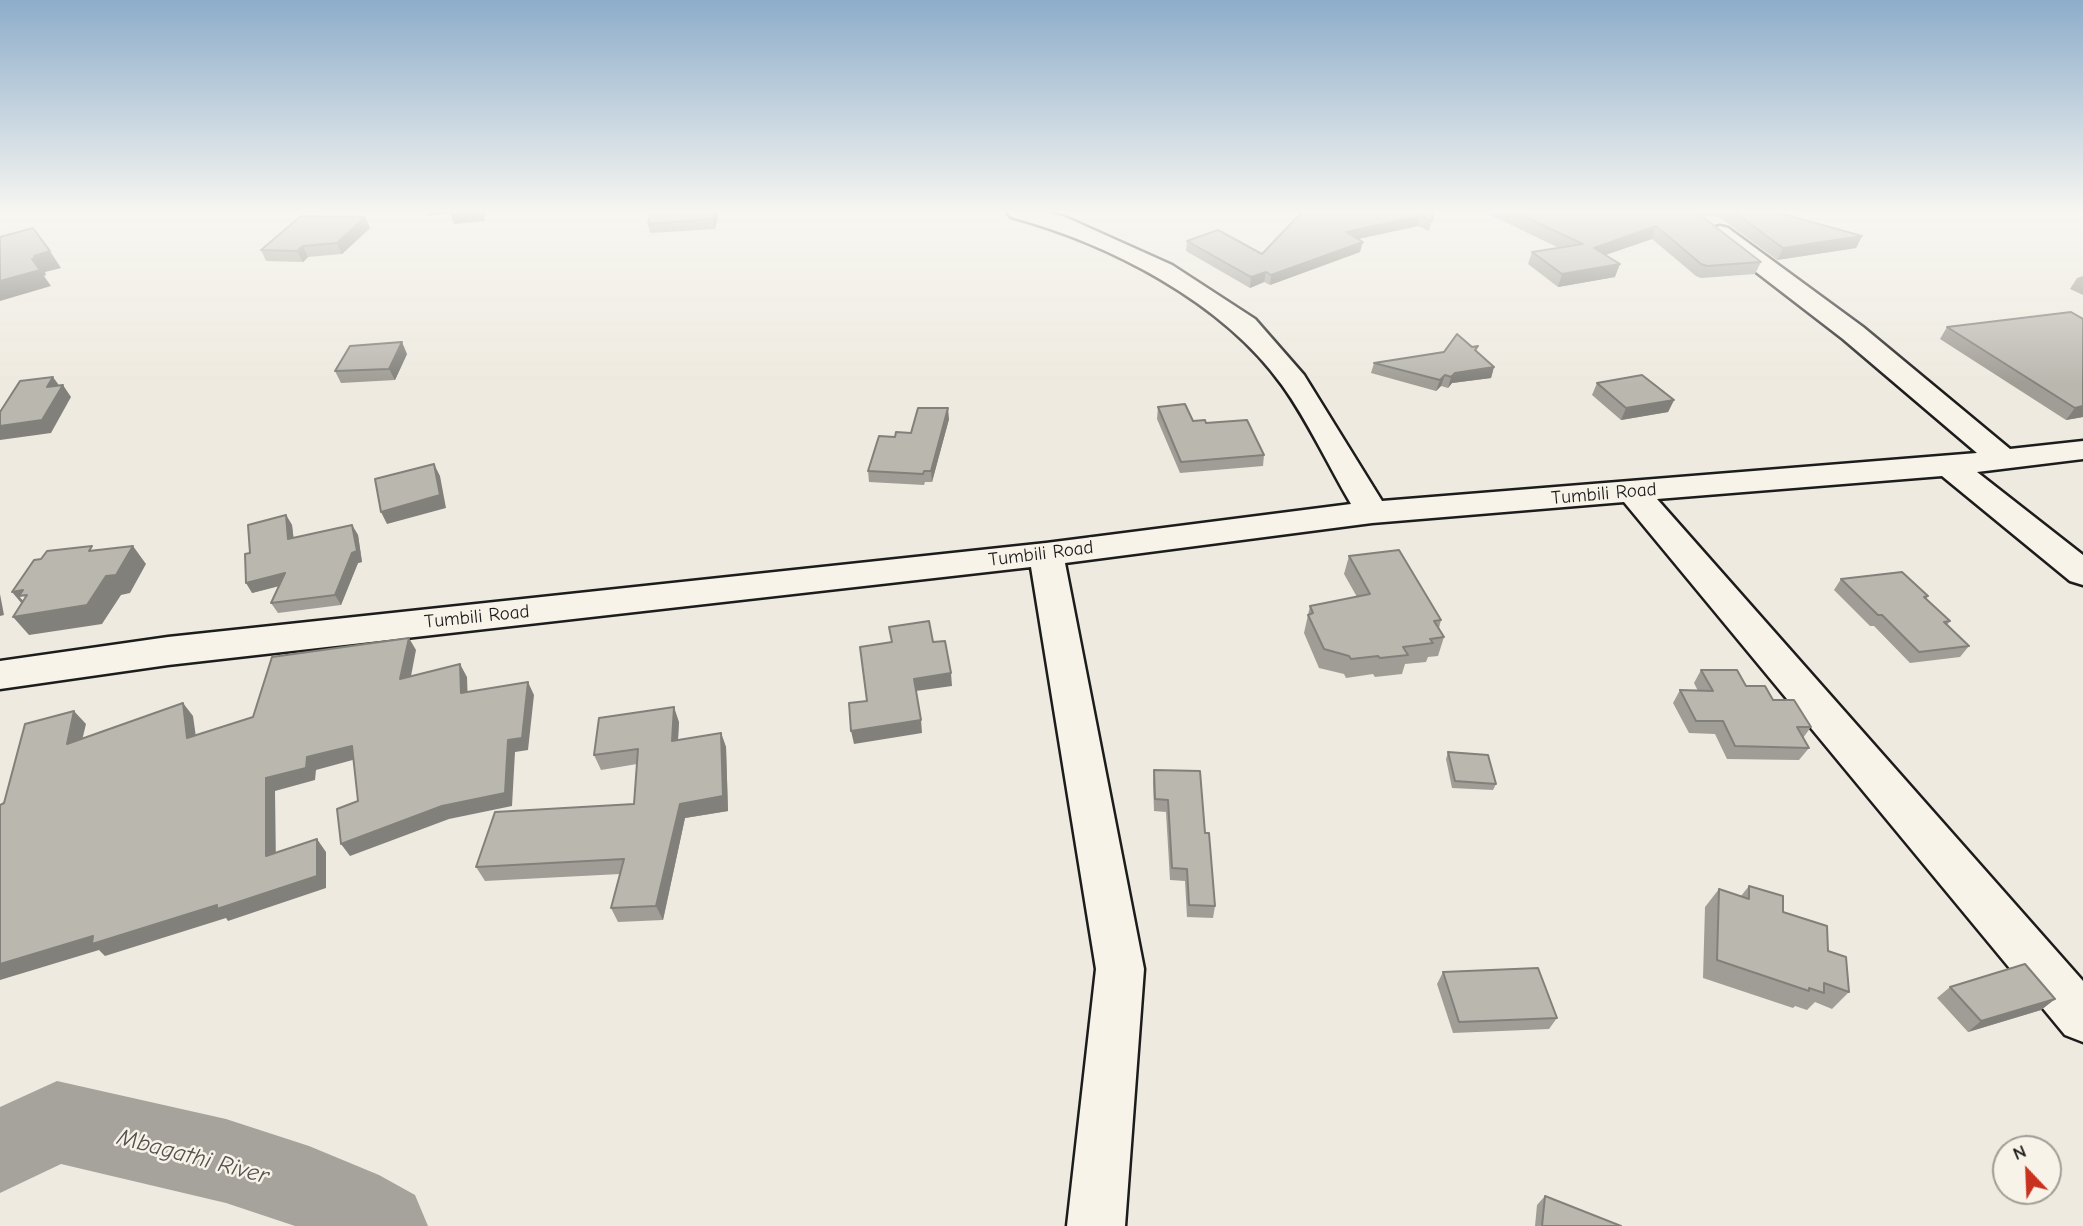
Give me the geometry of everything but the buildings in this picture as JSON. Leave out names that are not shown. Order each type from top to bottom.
[{"type":"street","points":[[1161,269],[1245,325],[1294,381],[1372,512]]},
{"type":"street","points":[[1768,269],[1853,333],[2003,459]]},
{"type":"street","name":"Tumbili Road","points":[[0,675],[168,651],[1046,554],[1372,512],[1950,466],[2083,450]]},
{"type":"street","points":[[1950,466],[2083,573]]},
{"type":"street","points":[[1633,492],[2083,1018]]},
{"type":"street","points":[[1046,554],[1120,970],[1096,1226]]},
{"type":"waterway","name":"Mbagathi River","points":[[0,1151],[57,1122],[183,1150],[268,1174],[348,1206],[384,1226]]}]
